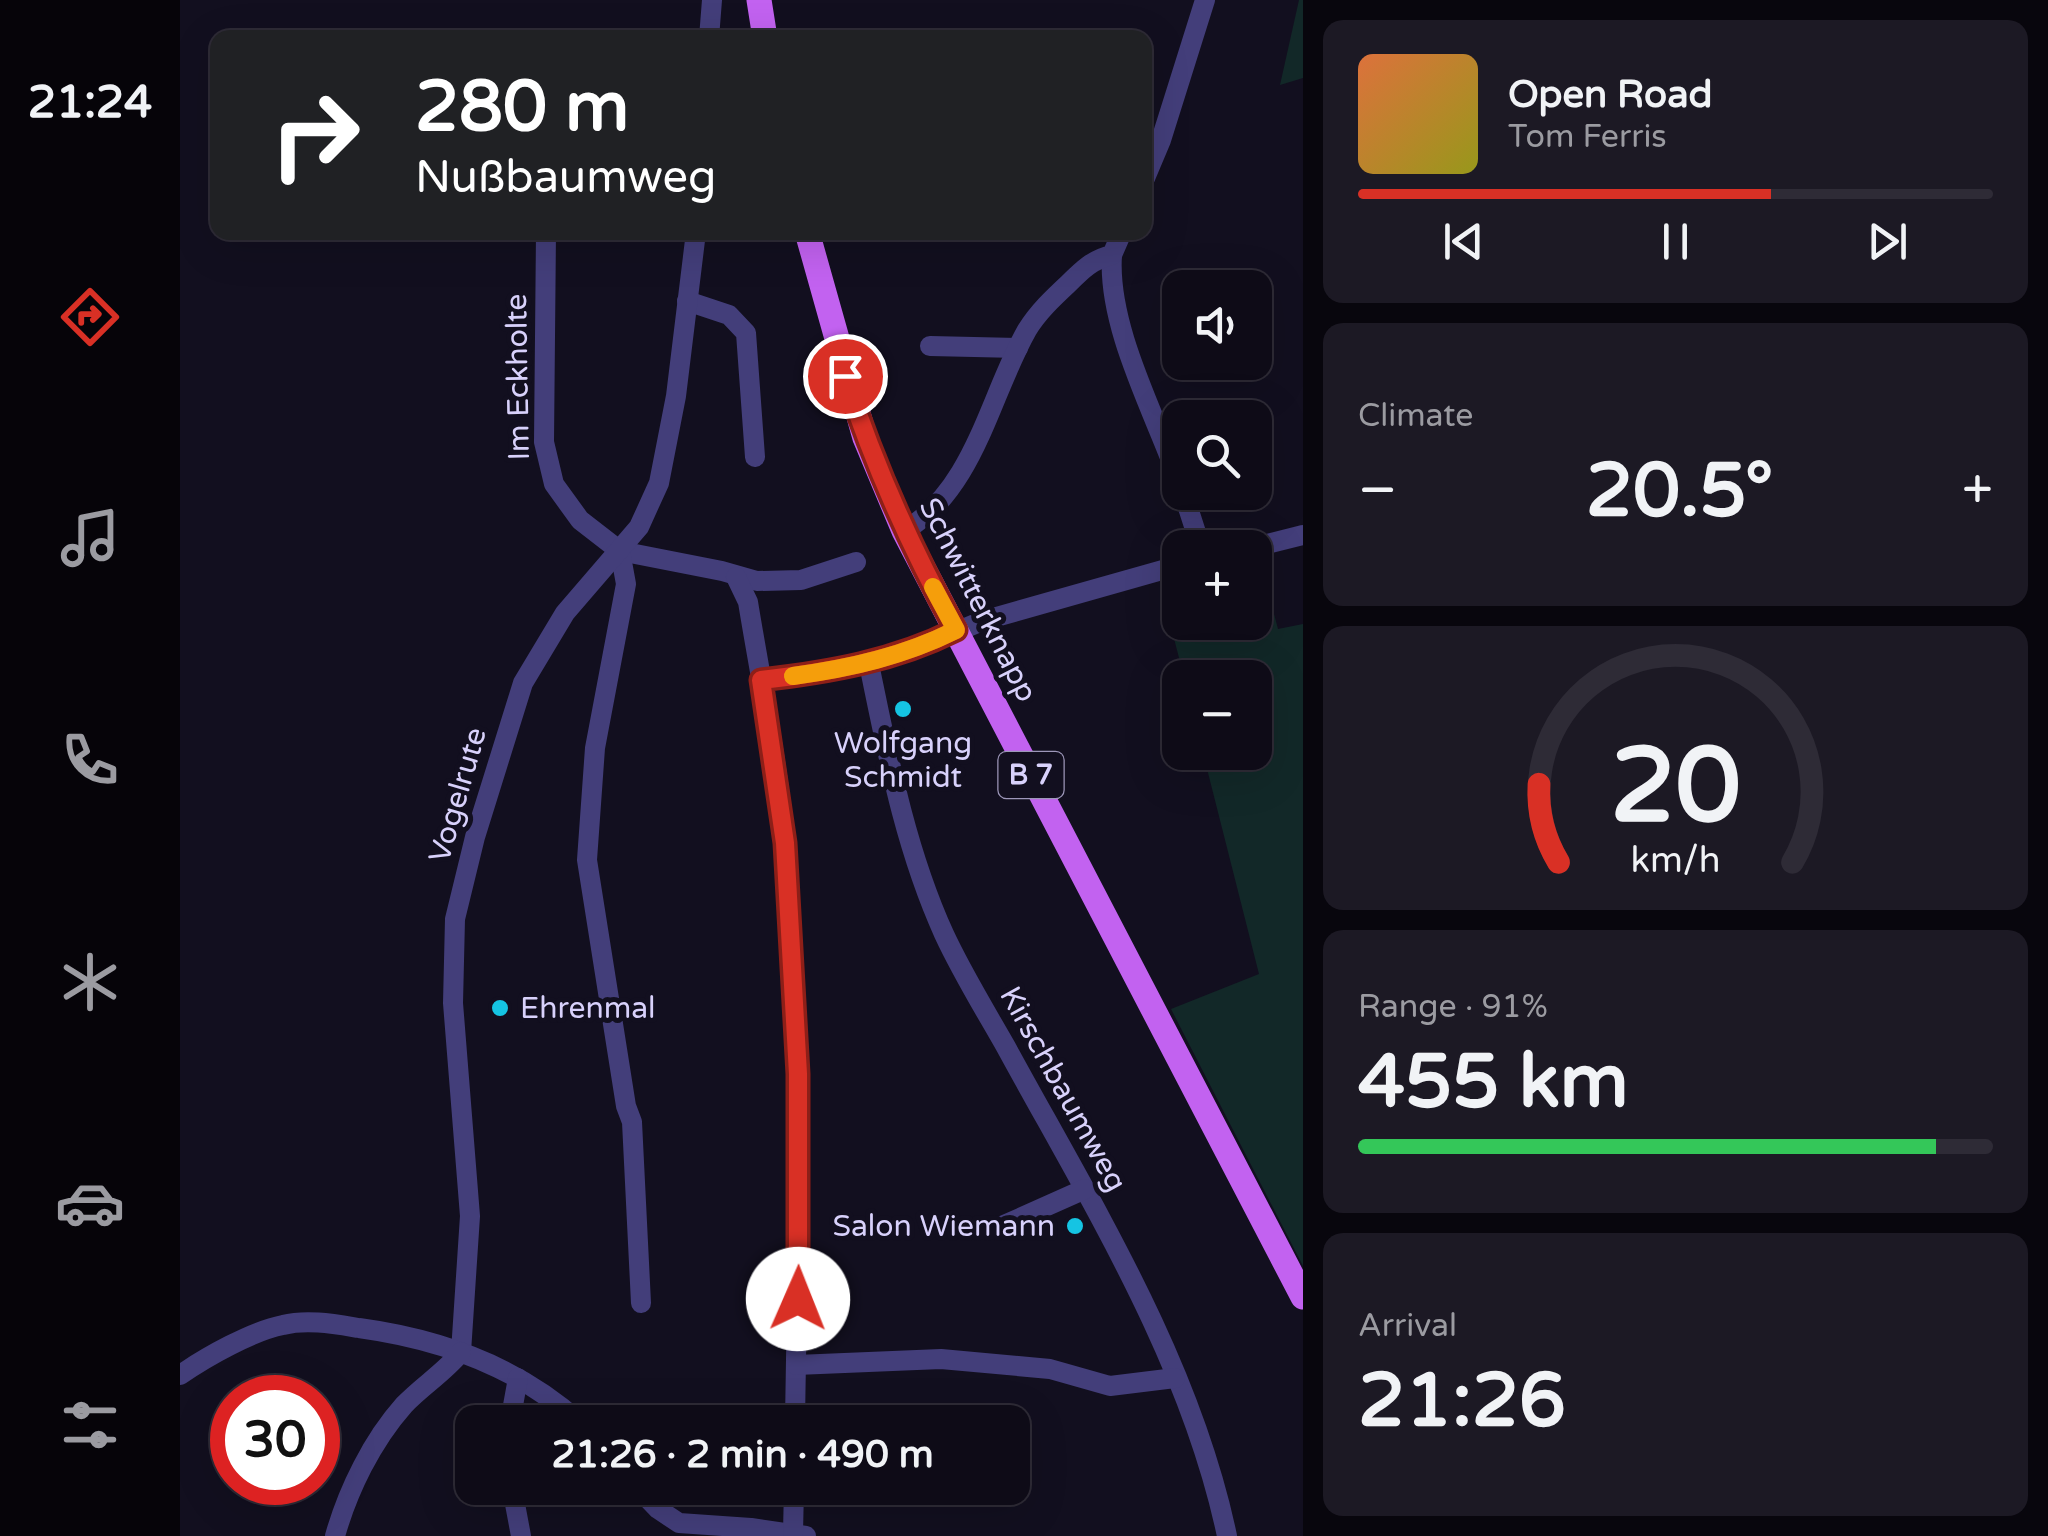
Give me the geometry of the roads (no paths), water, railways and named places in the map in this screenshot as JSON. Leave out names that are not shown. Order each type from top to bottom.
[{"type":"main road","points":[[759,0],[764,30]]},
{"type":"main road","name":"Schwitterknapp","points":[[808,240],[865,438],[904,531],[1303,1297]]},
{"type":"street","points":[[710,30],[712,0]]},
{"type":"street","points":[[1152,151],[1205,0]]},
{"type":"street","name":"Im Eckholte","points":[[546,240],[544,418],[548,468],[554,484],[580,520],[620,551]]},
{"type":"street","name":"Vogelrute","points":[[461,1352],[470,1216],[453,1003],[456,919],[476,838],[524,684],[565,613],[639,527],[659,483],[671,426],[695,240]]},
{"type":"street","points":[[1118,240],[1112,254],[1111,277],[1120,324],[1162,436]]},
{"type":"street","points":[[904,531],[939,503],[957,476],[978,440],[1018,348],[1042,310],[1092,262],[1112,254]]},
{"type":"street","points":[[688,301],[729,314],[746,333],[755,458]]},
{"type":"street","points":[[930,346],[1018,348]]},
{"type":"street","points":[[1272,543],[1303,535]]},
{"type":"street","points":[[641,1302],[632,1122],[626,1106],[588,860],[595,748],[626,584],[620,551],[722,570],[757,582],[801,580],[856,562]]},
{"type":"street","points":[[761,680],[869,664],[956,630],[1162,571]]},
{"type":"street","points":[[736,577],[748,602],[785,843],[798,1074],[795,1405]]},
{"type":"street","name":"Kirschbaumweg","points":[[869,664],[898,797],[922,881],[966,975],[1129,1274],[1198,1436],[1228,1536]]},
{"type":"street","points":[[1002,1226],[1085,1189]]},
{"type":"street","points":[[180,1375],[259,1333],[302,1322],[401,1334],[461,1352],[518,1378],[558,1405]]},
{"type":"street","points":[[335,1536],[354,1484],[386,1429],[403,1406],[461,1352]]},
{"type":"street","points":[[796,1365],[941,1359],[1050,1369],[1110,1386],[1176,1378]]},
{"type":"street","points":[[513,1405],[518,1378]]},
{"type":"street","points":[[516,1505],[522,1536]]},
{"type":"street","points":[[656,1505],[670,1518],[707,1531],[800,1535],[796,1505]]},
{"type":"place","name":"Wolfgang Schmidt","points":[[903,709]]},
{"type":"place","name":"Ehrenmal","points":[[500,1008]]},
{"type":"place","name":"Salon Wiemann","points":[[1075,1226]]}]
